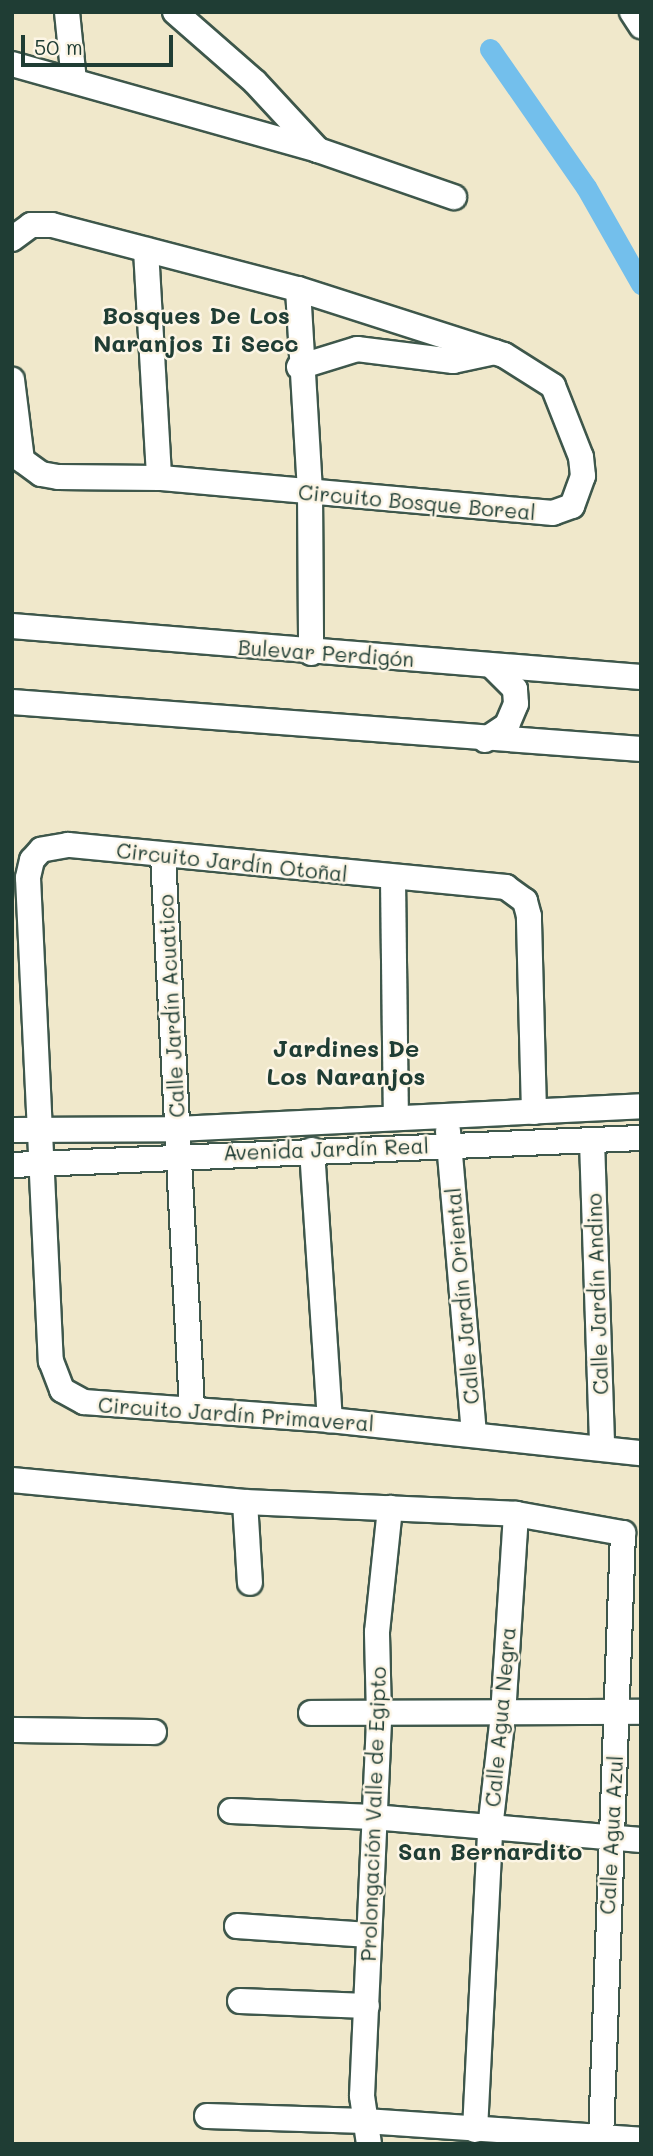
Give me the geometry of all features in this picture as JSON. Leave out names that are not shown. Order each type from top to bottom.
[{"type":"street","points":[[67,12],[74,81]]},
{"type":"street","points":[[175,12],[255,82],[318,150]]},
{"type":"street","points":[[632,12],[641,26]]},
{"type":"street","points":[[12,64],[318,150],[454,197]]},
{"type":"street","name":"Circuito Bosque Boreal","points":[[12,239],[38,224],[298,289],[495,352],[534,370],[559,396],[581,457],[583,476],[572,506],[544,513],[159,478],[58,477],[29,467],[18,448],[12,380]]},
{"type":"street","points":[[146,250],[159,478]]},
{"type":"street","points":[[298,289],[299,367],[310,492],[311,653]]},
{"type":"street","points":[[299,367],[357,349],[453,361],[495,352]]},
{"type":"street","name":"Bulevar Perdigón","points":[[12,626],[311,653],[641,677]]},
{"type":"street","points":[[485,740],[507,725],[516,704],[515,689],[492,666]]},
{"type":"street","points":[[12,702],[485,740],[641,749]]},
{"type":"street","name":"Circuito Jardín Otoñal","points":[[41,1164],[28,878],[32,860],[41,850],[68,845],[506,887],[526,901],[534,1112]]},
{"type":"street","name":"Calle Jardín Acuatico","points":[[163,856],[192,1408]]},
{"type":"street","points":[[393,878],[396,1116]]},
{"type":"street","name":"Avenida Jardín Real","points":[[12,1130],[177,1129],[396,1116],[641,1106]]},
{"type":"street","name":"Calle Jardín Oriental","points":[[447,1116],[474,1433]]},
{"type":"street","name":"Avenida Jardín Real","points":[[12,1165],[178,1155],[641,1138]]},
{"type":"street","name":"Calle Jardín Andino","points":[[592,1141],[602,1447]]},
{"type":"street","points":[[312,1150],[330,1420]]},
{"type":"street","name":"Circuito Jardín Primaveral","points":[[41,1164],[51,1361],[62,1390],[84,1402],[192,1408],[474,1433],[641,1453]]},
{"type":"street","points":[[12,1480],[245,1502],[516,1514]]},
{"type":"street","points":[[245,1502],[250,1583]]},
{"type":"street","name":"Prolongación Valle de Egipto","points":[[367,2132],[366,2006],[379,1716],[377,1632],[390,1508]]},
{"type":"street","name":"Calle Agua Azul","points":[[516,1514],[623,1533],[629,1713],[609,1838],[601,2139]]},
{"type":"street","name":"Calle Agua Negra","points":[[475,2130],[490,1829],[503,1715],[516,1514]]},
{"type":"street","points":[[311,1713],[379,1716],[629,1713]]},
{"type":"street","points":[[12,1730],[154,1732]]},
{"type":"street","points":[[230,1811],[373,1817],[641,1840]]},
{"type":"street","points":[[237,1926],[369,1935]]},
{"type":"street","points":[[240,2001],[366,2006]]},
{"type":"street","points":[[207,2116],[367,2132],[475,2130],[641,2140]]},
{"type":"waterway","points":[[490,49],[586,187],[641,284]]},
{"type":"district","name":"Bosques De Los Naranjos Ii Secc","points":[[196,329]]},
{"type":"district","name":"Jardines De Los Naranjos","points":[[346,1062]]},
{"type":"district","name":"San Bernardito","points":[[490,1851]]}]
